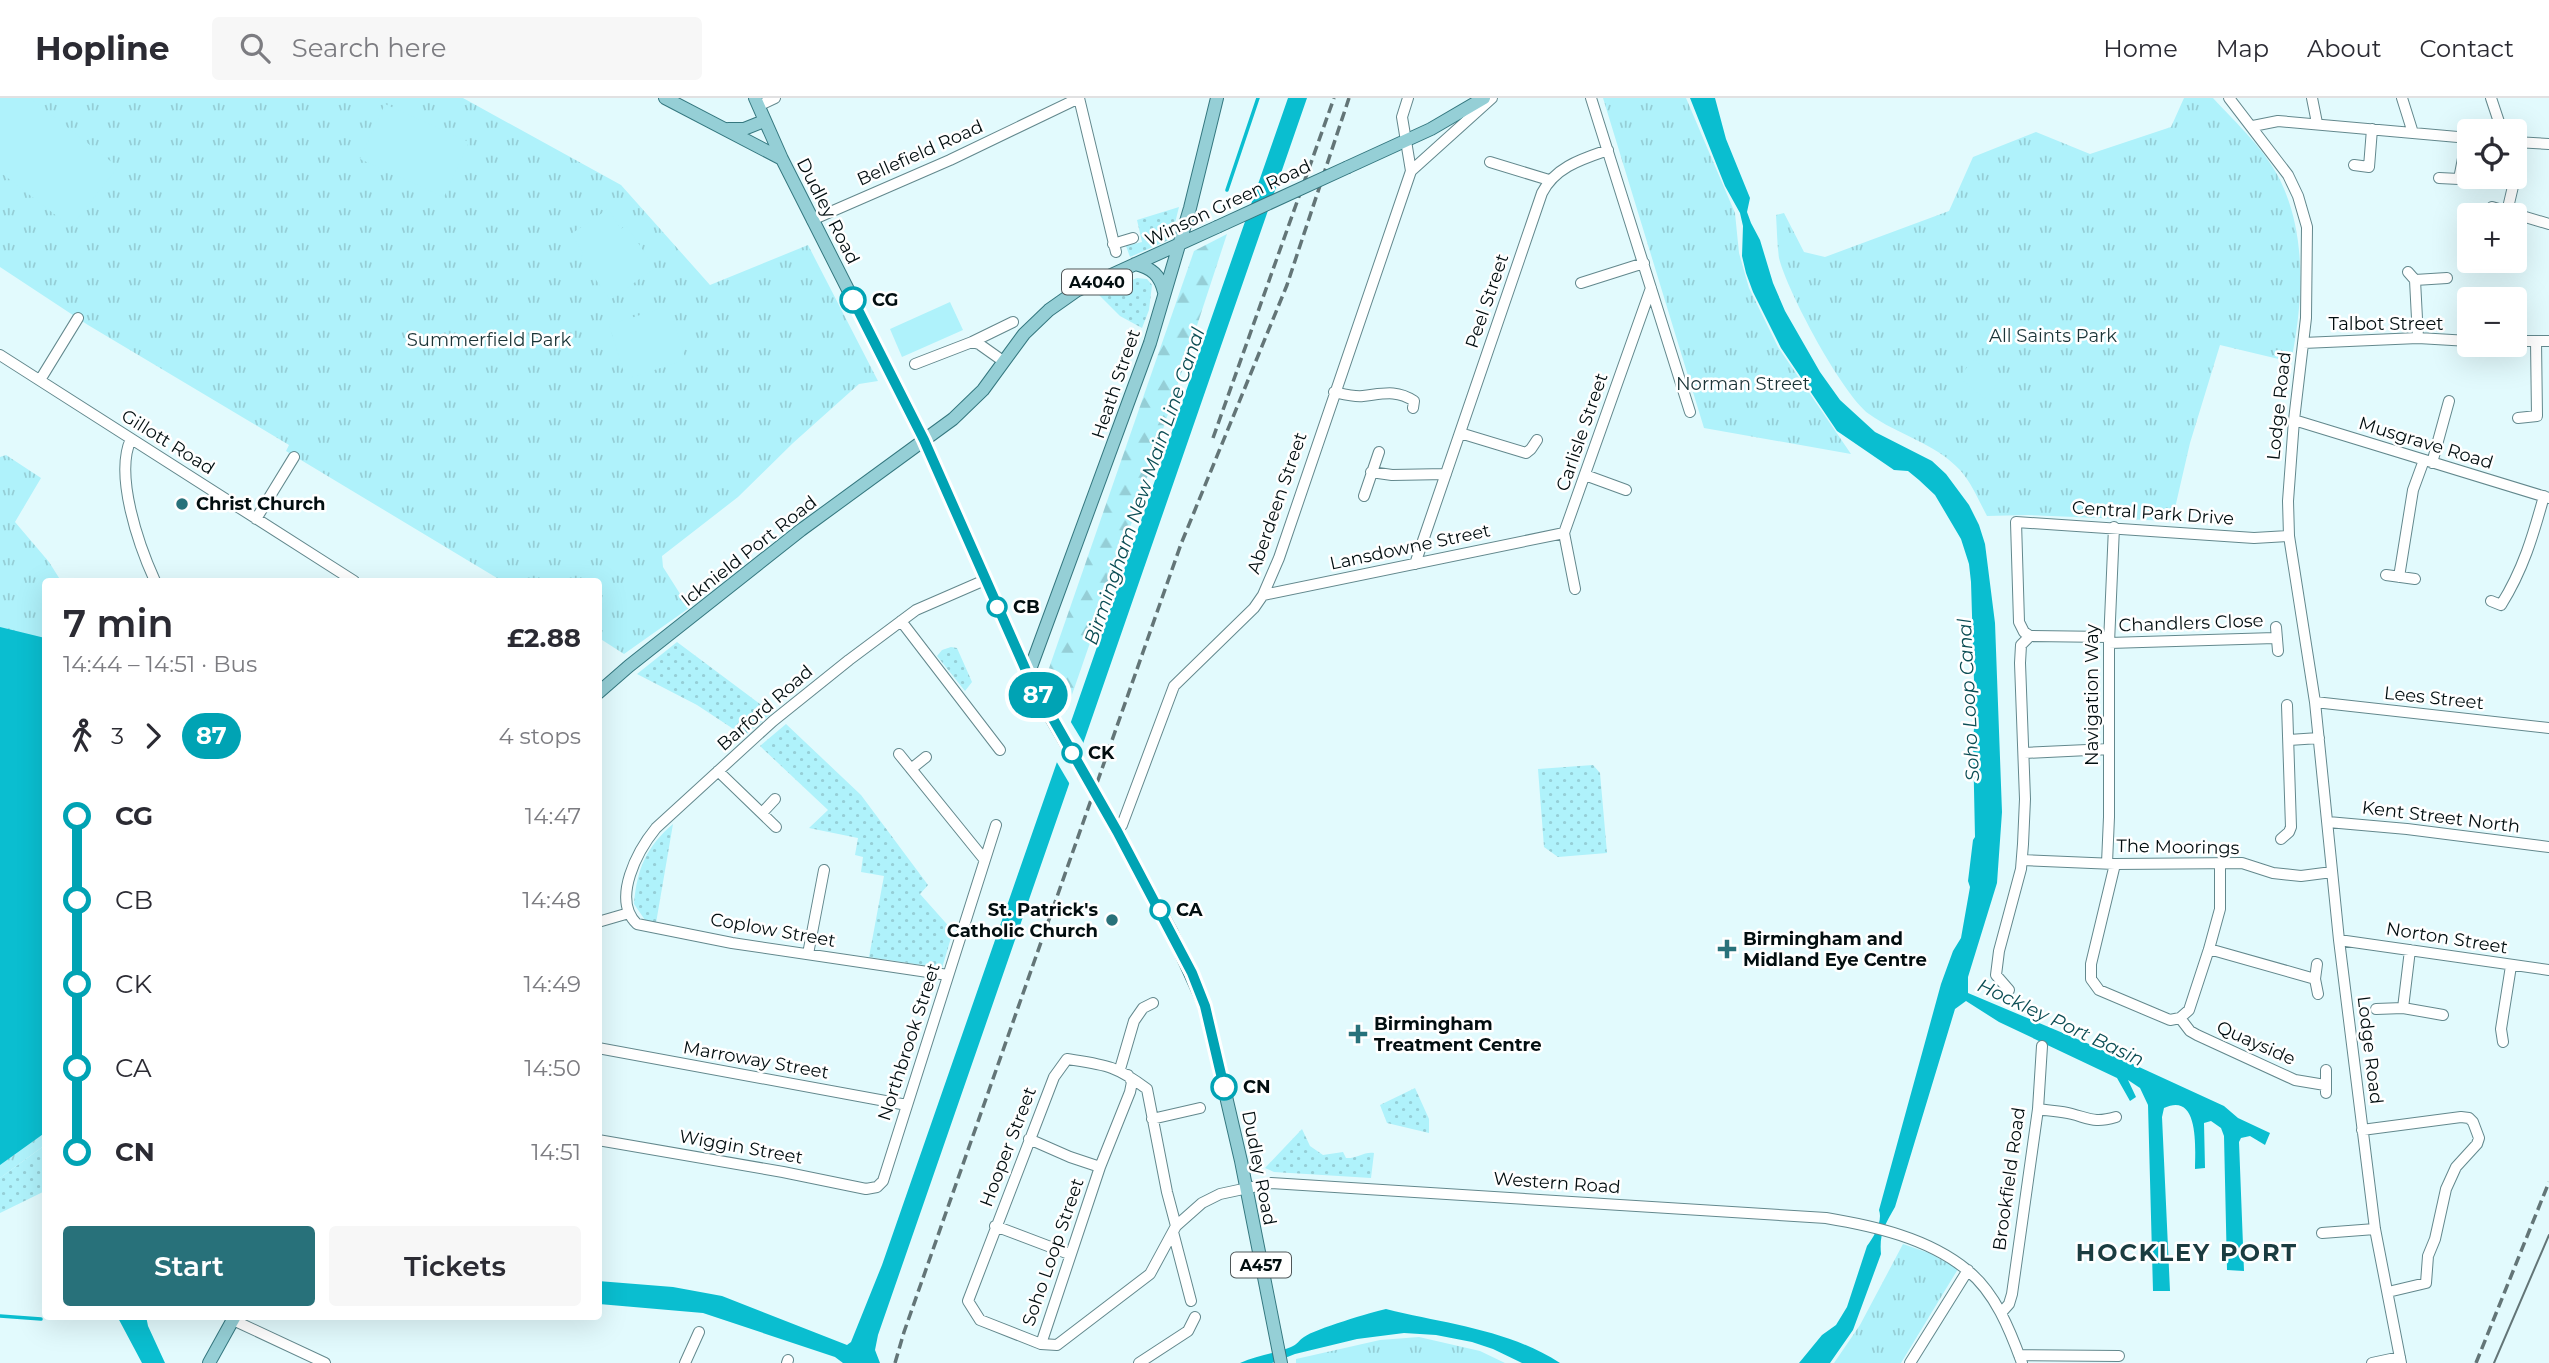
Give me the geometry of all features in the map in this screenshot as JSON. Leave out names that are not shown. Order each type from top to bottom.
[{"type":"main road","points":[[665,98],[782,159]]},
{"type":"main road","name":"Heath Street","points":[[1028,675],[1150,343],[1217,98]]},
{"type":"main road","name":"Winson Green Road","points":[[924,440],[953,419],[983,390],[1024,334],[1049,310],[1076,291],[1406,141],[1484,98]]},
{"type":"main road","name":"Dudley Road","points":[[756,102],[812,220],[924,440],[1028,675],[1167,923],[1205,1006],[1247,1186],[1281,1363]]},
{"type":"main road","points":[[724,128],[744,129],[764,121]]},
{"type":"main road","points":[[1135,264],[1154,272],[1161,281],[1164,293]]},
{"type":"main road","name":"Icknield Port Road","points":[[602,690],[629,666],[802,530],[924,440]]},
{"type":"main road","points":[[208,1363],[233,1320]]},
{"type":"street","points":[[756,102],[775,98]]},
{"type":"street","points":[[1079,98],[1114,248],[1133,238]]},
{"type":"street","name":"Bellefield Road","points":[[812,220],[960,155],[1079,98]]},
{"type":"street","name":"Aberdeen Street","points":[[1117,831],[1122,825],[1142,775],[1174,686],[1236,627],[1263,595],[1279,558],[1411,171],[1402,117],[1408,98]]},
{"type":"street","points":[[1411,171],[1492,98]]},
{"type":"street","points":[[1591,98],[1690,412]]},
{"type":"street","name":"Lodge Road","points":[[2229,98],[2288,175],[2307,227],[2303,343],[2288,501],[2289,536],[2315,702],[2339,940],[2375,1229],[2401,1360]]},
{"type":"street","points":[[2312,98],[2317,123]]},
{"type":"street","points":[[2402,98],[2413,133]]},
{"type":"street","points":[[2491,98],[2498,119]]},
{"type":"street","points":[[2253,126],[2278,121],[2317,123],[2457,137]]},
{"type":"street","points":[[2354,165],[2369,167],[2372,129]]},
{"type":"street","points":[[2527,143],[2549,145]]},
{"type":"street","points":[[1490,162],[1549,180],[1579,160],[1608,150]]},
{"type":"street","points":[[2438,178],[2457,179]]},
{"type":"street","name":"Peel Street","points":[[1415,564],[1549,180]]},
{"type":"street","points":[[2527,218],[2549,224]]},
{"type":"street","points":[[1581,283],[1644,263]]},
{"type":"street","points":[[2418,338],[2411,276],[2447,278]]},
{"type":"street","name":"Carlisle Street","points":[[1564,533],[1651,288]]},
{"type":"street","points":[[40,380],[78,318]]},
{"type":"street","points":[[915,364],[972,342],[1013,322]]},
{"type":"street","name":"Talbot Street","points":[[2303,343],[2418,338],[2457,340]]},
{"type":"street","points":[[2527,341],[2549,341]]},
{"type":"street","points":[[2518,418],[2537,416],[2536,341]]},
{"type":"street","points":[[972,342],[1003,361]]},
{"type":"street","name":"Gillott Road","points":[[0,355],[349,578]]},
{"type":"street","points":[[1334,392],[1361,397],[1382,392],[1399,394],[1414,401],[1413,408]]},
{"type":"street","points":[[2399,577],[2413,490],[2428,461],[2444,405]]},
{"type":"street","name":"Musgrave Road","points":[[2294,420],[2547,497]]},
{"type":"street","points":[[1460,433],[1526,453],[1537,440]]},
{"type":"street","points":[[131,439],[125,451],[127,480],[135,525],[154,578]]},
{"type":"street","points":[[1364,496],[1379,452]]},
{"type":"street","points":[[256,519],[294,457]]},
{"type":"street","points":[[1371,472],[1392,475],[1446,474]]},
{"type":"street","points":[[1585,475],[1626,490]]},
{"type":"street","points":[[2491,601],[2501,605],[2509,592],[2529,551],[2547,497]]},
{"type":"street","name":"Central Park Drive","points":[[2029,636],[2019,622],[2016,522],[2254,538],[2289,536]]},
{"type":"street","name":"Navigation Way","points":[[2114,527],[2109,640],[2111,863],[2091,964],[2091,979],[2099,990],[2162,1019],[2180,1018]]},
{"type":"street","points":[[1564,533],[1576,589]]},
{"type":"street","name":"Lansdowne Street","points":[[1263,595],[1564,533]]},
{"type":"street","points":[[2386,575],[2415,579]]},
{"type":"street","name":"Barford Road","points":[[629,912],[626,905],[632,867],[643,844],[656,828],[773,721],[901,621],[916,610],[985,580]]},
{"type":"street","points":[[901,621],[1000,750]]},
{"type":"street","name":"Chandlers Close","points":[[2029,636],[2109,640],[2275,632],[2278,651]]},
{"type":"street","points":[[2010,990],[1991,978],[2022,860],[2025,820],[2020,663],[2021,645],[2029,636]]},
{"type":"street","name":"Lees Street","points":[[2315,702],[2549,728]]},
{"type":"street","points":[[2287,705],[2291,786],[2289,837]]},
{"type":"street","points":[[2289,740],[2319,738]]},
{"type":"street","points":[[2024,753],[2109,749]]},
{"type":"street","points":[[899,754],[985,859]]},
{"type":"street","points":[[911,769],[926,757]]},
{"type":"street","points":[[718,771],[776,827]]},
{"type":"street","points":[[762,813],[775,799]]},
{"type":"street","name":"Kent Street North","points":[[2328,822],[2549,847]]},
{"type":"street","name":"Northbrook Street","points":[[877,1187],[883,1181],[996,825]]},
{"type":"street","name":"The Moorings","points":[[2022,860],[2242,863],[2273,873],[2301,876],[2332,872]]},
{"type":"street","points":[[2180,1018],[2191,1005],[2210,949],[2220,909],[2220,864]]},
{"type":"street","points":[[808,954],[824,870]]},
{"type":"street","points":[[602,921],[629,912]]},
{"type":"street","name":"Coplow Street","points":[[629,912],[637,924],[732,943],[948,975]]},
{"type":"street","name":"Norton Street","points":[[2339,940],[2549,970]]},
{"type":"street","points":[[2210,949],[2315,979]]},
{"type":"street","points":[[2403,1008],[2410,950]]},
{"type":"street","points":[[2317,964],[2315,979],[2318,994]]},
{"type":"street","points":[[2503,1042],[2501,1029],[2511,966]]},
{"type":"street","points":[[1153,1003],[1143,1008],[1135,1021],[1124,1072],[1147,1089],[1191,1301]]},
{"type":"street","points":[[2376,1009],[2403,1008],[2444,1015]]},
{"type":"street","name":"Quayside","points":[[2180,1018],[2190,1031],[2197,1035],[2295,1080],[2325,1089],[2326,1070]]},
{"type":"street","name":"Brookfield Road","points":[[2001,1313],[2009,1304],[2012,1294],[2038,1109],[2042,1046]]},
{"type":"street","name":"Marroway Street","points":[[602,1049],[907,1105]]},
{"type":"street","name":"Hooper Street","points":[[1041,1344],[980,1320],[968,1301],[1054,1077],[1067,1059],[1110,1066],[1124,1072]]},
{"type":"street","name":"Soho Loop Street","points":[[1124,1072],[1132,1082],[1130,1092],[1069,1254],[1041,1344],[1057,1345],[1150,1274],[1174,1229]]},
{"type":"street","points":[[1152,1119],[1200,1108]]},
{"type":"street","points":[[2038,1109],[2072,1114],[2088,1125],[2116,1117]]},
{"type":"street","points":[[2362,1130],[2462,1117],[2473,1122],[2479,1138],[2477,1144],[2456,1167],[2446,1189],[2435,1239],[2428,1256],[2426,1283],[2388,1292]]},
{"type":"street","points":[[1029,1139],[1100,1167]]},
{"type":"street","name":"Wiggin Street","points":[[602,1141],[866,1189],[877,1187]]},
{"type":"street","name":"Western Road","points":[[1174,1229],[1202,1203],[1220,1194],[1247,1186],[1271,1183],[1826,1218],[1865,1224],[1928,1246],[1968,1270],[2001,1313],[2020,1359]]},
{"type":"street","points":[[995,1226],[1069,1254]]},
{"type":"street","points":[[2322,1233],[2375,1229]]},
{"type":"street","points":[[1910,1363],[1968,1270]]},
{"type":"street","points":[[1139,1363],[1188,1331],[1195,1317]]},
{"type":"street","points":[[238,1320],[325,1363]]},
{"type":"street","points":[[685,1363],[699,1332]]},
{"type":"street","points":[[2020,1359],[2119,1356]]},
{"type":"street","points":[[2372,1363],[2401,1360]]},
{"type":"green space","name":"Summerfield Park","points":[[0,98],[463,98],[621,185],[710,285],[808,245],[878,381],[859,384],[738,497],[662,556],[663,567],[689,608],[624,654],[602,640],[602,578],[497,578],[286,451],[289,445],[88,325],[0,267]]},
{"type":"green space","points":[[0,98],[30,98],[118,167],[71,227],[0,172]]},
{"type":"green space","name":"Norman Street","points":[[1603,98],[1686,98],[1735,213],[1739,253],[1749,288],[1778,347],[1851,454],[1704,428]]},
{"type":"green space","name":"All Saints Park","points":[[2184,98],[2213,98],[2259,148],[2281,182],[2295,225],[2299,248],[2300,294],[2291,362],[2220,345],[2190,443],[2172,521],[1987,516],[1960,470],[1928,446],[1869,414],[1845,386],[1817,341],[1784,273],[1779,258],[1776,215],[1784,213],[1804,252],[1825,257],[1949,211],[1973,157],[2036,132],[2090,154],[2171,127]]},
{"type":"green space","points":[[385,104],[469,142],[444,197],[360,159]]},
{"type":"green space","points":[[1179,207],[1171,239],[1130,257],[1126,246],[1142,242],[1137,220]]},
{"type":"green space","points":[[608,209],[621,229],[626,225],[655,268],[610,300],[580,257],[584,254],[571,234]]},
{"type":"green space","points":[[1227,234],[1143,490],[1066,712],[1047,674],[1194,251]]},
{"type":"green space","points":[[1137,278],[1147,279],[1152,285],[1149,310],[1142,328],[1120,316],[1098,294]]},
{"type":"green space","points":[[950,302],[963,330],[902,357],[890,329]]},
{"type":"green space","name":"Summerfield Park","points":[[668,306],[686,360],[626,379],[609,325]]},
{"type":"green space","points":[[1974,359],[2000,381],[1985,399],[1959,377]]},
{"type":"green space","points":[[6,455],[41,478],[15,522],[59,578],[42,578],[42,1147],[0,1178],[0,457]]},
{"type":"green space","points":[[677,642],[772,713],[744,736],[697,705],[637,674]]},
{"type":"green space","points":[[957,648],[972,682],[965,691],[937,656],[942,650]]},
{"type":"green space","points":[[786,724],[861,795],[928,885],[920,894],[953,931],[942,968],[869,957],[884,876],[861,872],[863,857],[855,855],[858,838],[809,828],[828,810],[760,746]]},
{"type":"green space","points":[[1593,765],[1600,773],[1607,853],[1558,857],[1544,847],[1538,769]]},
{"type":"green space","points":[[673,824],[656,923],[645,920],[634,904],[635,891],[644,860],[656,841]]},
{"type":"green space","points":[[1415,1088],[1429,1119],[1429,1133],[1387,1123],[1380,1105]]},
{"type":"green space","points":[[1302,1129],[1310,1146],[1323,1155],[1343,1152],[1346,1158],[1350,1158],[1374,1153],[1371,1178],[1274,1172],[1265,1168]]},
{"type":"green space","points":[[42,1147],[42,1192],[0,1213],[0,1178]]},
{"type":"green space","points":[[1903,1244],[1929,1253],[1958,1269],[1901,1363],[1834,1363],[1860,1325]]},
{"type":"green space","points":[[1419,1337],[1480,1351],[1505,1363],[1296,1363],[1296,1359],[1380,1340]]},
{"type":"water","points":[[1288,98],[1307,98],[878,1335],[875,1350],[880,1363],[843,1363],[835,1357],[703,1313],[602,1304],[602,1281],[673,1287],[722,1296],[847,1345],[851,1342],[882,1265]]},
{"type":"water","points":[[1690,98],[1715,98],[1726,139],[1750,198],[1747,212],[1760,240],[1773,283],[1785,311],[1820,372],[1840,400],[1875,432],[1932,461],[1946,474],[1969,505],[1985,544],[1995,623],[2002,812],[1997,883],[1968,977],[1968,993],[2089,1044],[2224,1106],[2238,1118],[2270,1133],[2265,1145],[2250,1136],[2241,1138],[2239,1142],[2244,1271],[2227,1270],[2224,1136],[2221,1128],[2211,1121],[2204,1123],[2205,1168],[2195,1169],[2195,1137],[2190,1115],[2184,1108],[2176,1105],[2164,1108],[2162,1117],[2170,1291],[2153,1291],[2148,1105],[2140,1088],[2128,1080],[2136,1097],[2130,1101],[2117,1078],[1999,1022],[1966,1001],[1955,1009],[1895,1207],[1884,1229],[1881,1254],[1853,1330],[1830,1363],[1799,1363],[1822,1335],[1836,1325],[1847,1307],[1867,1246],[1877,1229],[1879,1210],[1941,984],[1953,951],[1961,938],[1975,837],[1971,582],[1969,564],[1961,539],[1935,495],[1908,471],[1894,470],[1837,431],[1781,348],[1746,273],[1742,256],[1743,226],[1740,213],[1725,186]]},
{"type":"water","points":[[0,627],[42,637],[42,1135],[0,1165]]},
{"type":"water","points":[[1386,1309],[1497,1335],[1519,1342],[1560,1363],[1522,1363],[1472,1342],[1436,1335],[1404,1333],[1357,1339],[1295,1354],[1272,1363],[1240,1363],[1291,1347],[1319,1330]]},
{"type":"water","points":[[119,1320],[147,1320],[165,1363],[142,1363]]},
{"type":"pier","points":[[1069,719],[1086,747],[1072,788],[1055,759]]},
{"type":"waterway","points":[[1227,190],[1258,98]]},
{"type":"waterway","points":[[0,1316],[41,1319]]},
{"type":"tram line","points":[[2494,1363],[2549,1235]]},
{"type":"railway","points":[[1213,438],[1334,98]]},
{"type":"railway","points":[[895,1363],[1181,544],[1287,285],[1349,98]]},
{"type":"railway","points":[[2476,1363],[2549,1182]]},
{"type":"bus line","name":"87","points":[[853,300],[924,440],[1028,675],[1117,831],[1192,973],[1205,1006],[1224,1087]]},
{"type":"place","name":"CG","points":[[853,300]]},
{"type":"place","name":"Christ Church","points":[[182,504]]},
{"type":"place","name":"CB","points":[[997,607]]},
{"type":"place","name":"CK","points":[[1072,753]]},
{"type":"place","name":"CA","points":[[1160,910]]},
{"type":"place","name":"St. Patrick's Catholic Church","points":[[1112,920]]},
{"type":"place","name":"Birmingham and Midland Eye Centre","points":[[1727,949]]},
{"type":"place","name":"Birmingham Treatment Centre","points":[[1358,1034]]},
{"type":"place","name":"CN","points":[[1224,1087]]},
{"type":"district","name":"HOCKLEY PORT","points":[[2187,1253]]},
{"type":"water label","name":"Birmingham New Main Line Canal","points":[[1144,486]]},
{"type":"water label","name":"Soho Loop Canal","points":[[1968,700]]},
{"type":"water label","name":"Hockley Port Basin","points":[[2061,1022]]}]
